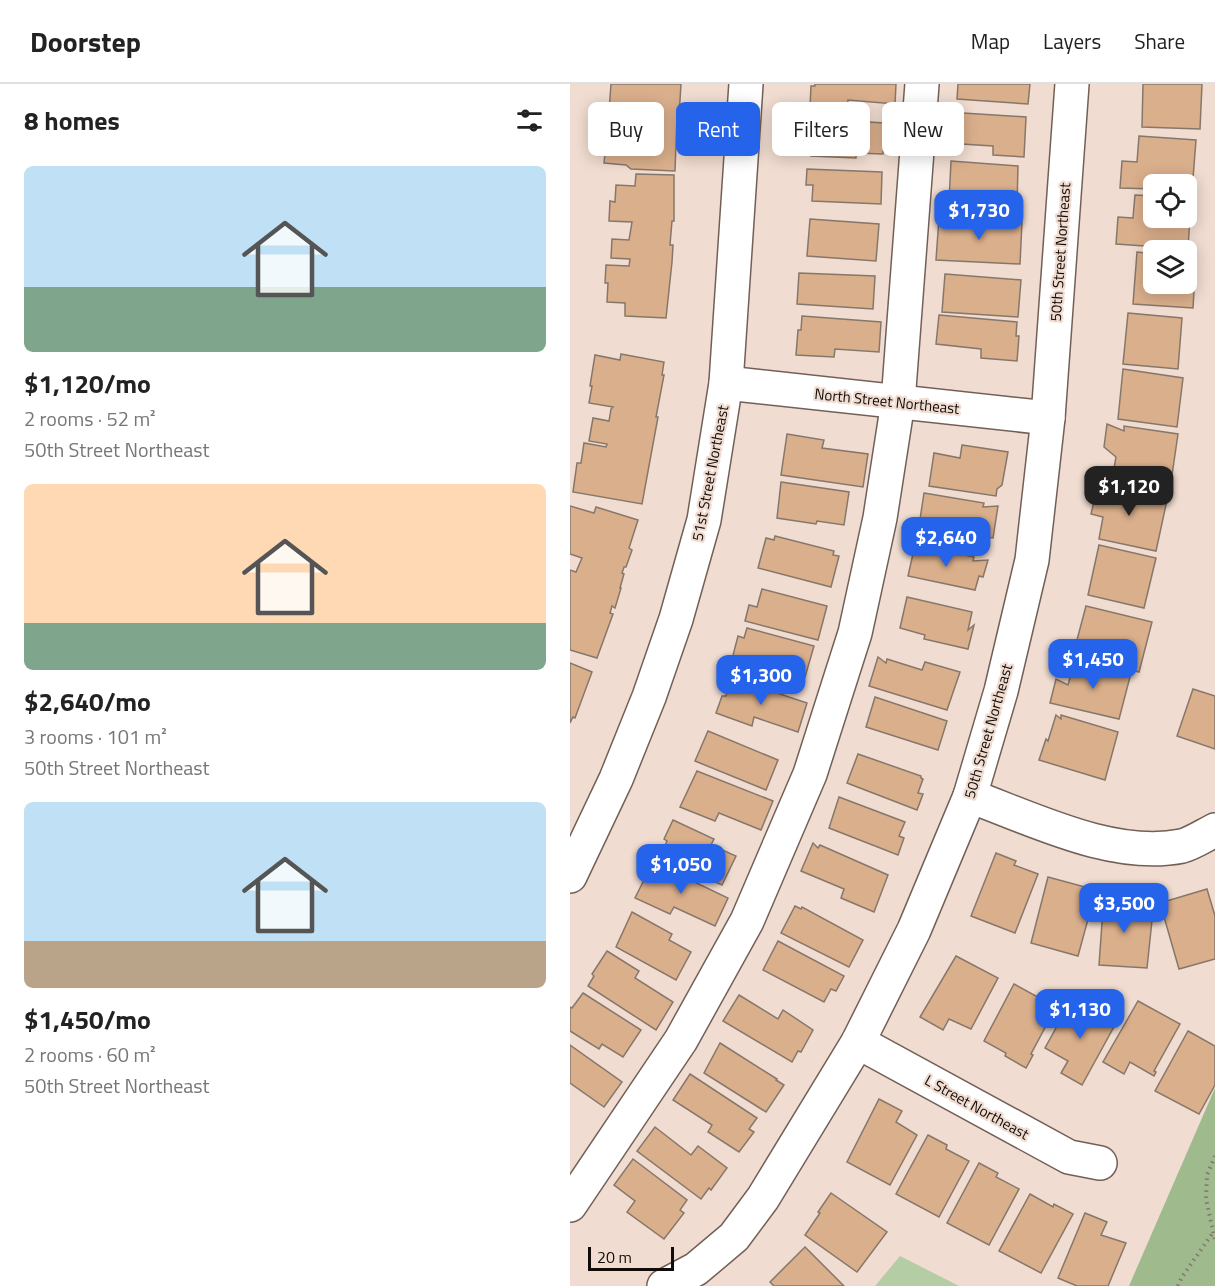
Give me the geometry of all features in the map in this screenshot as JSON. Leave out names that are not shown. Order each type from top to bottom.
[{"type":"street","name":"51st Street Northeast","points":[[570,876],[616,779],[649,697],[676,619],[704,520],[726,383],[746,84]]},
{"type":"street","points":[[570,1205],[681,1040],[747,921],[810,774],[855,633],[880,518],[898,402],[922,84]]},
{"type":"street","name":"50th Street Northeast","points":[[664,1286],[696,1269],[734,1237],[764,1198],[858,1042],[914,930],[970,796],[1001,691],[1032,560],[1048,418],[1072,84]]},
{"type":"street","name":"North Street Northeast","points":[[726,383],[1048,418]]},
{"type":"street","points":[[970,796],[1094,842],[1142,849],[1183,845],[1215,830]]},
{"type":"street","name":"L Street Northeast","points":[[858,1042],[1069,1157],[1100,1163]]},
{"type":"path","points":[[1215,1156],[1207,1175],[1206,1199],[1215,1240]]},
{"type":"path","points":[[1178,1286],[1182,1277],[1214,1234]]},
{"type":"green space","points":[[1215,1088],[1215,1286],[1129,1286]]},
{"type":"green space","points":[[900,1256],[959,1286],[875,1286]]},
{"type":"building","points":[[611,84],[681,84],[680,102],[676,102],[675,171],[631,169],[626,165],[604,163],[605,156],[664,156],[664,102],[610,102]]},
{"type":"building","points":[[815,84],[896,84],[895,102],[848,100],[848,102],[810,102],[811,86]]},
{"type":"building","points":[[958,84],[1030,84],[1028,104],[957,99]]},
{"type":"building","points":[[1143,84],[1202,84],[1200,129],[1142,127]]},
{"type":"building","points":[[964,113],[1026,117],[1024,157],[993,155],[993,146],[964,144]]},
{"type":"building","points":[[870,122],[882,123],[882,154],[870,154]]},
{"type":"building","points":[[1139,136],[1196,140],[1193,174],[1143,174],[1143,189],[1120,188],[1122,161],[1137,162]]},
{"type":"building","points":[[811,156],[856,156],[856,158]]},
{"type":"building","points":[[951,161],[1018,166],[1017,205],[949,201]]},
{"type":"building","points":[[807,169],[882,172],[881,204],[812,201],[813,185],[806,185]]},
{"type":"building","points":[[636,174],[674,175],[674,221],[672,221],[670,245],[673,245],[666,318],[625,316],[625,303],[607,302],[606,265],[629,266],[630,259],[611,258],[612,239],[629,240],[632,222],[609,221],[610,201],[615,202],[616,185],[635,186]]},
{"type":"building","points":[[1135,195],[1143,195],[1143,228],[1189,228],[1189,240],[1143,240],[1143,246],[1116,244],[1118,217],[1133,218]]},
{"type":"building","points":[[939,218],[1022,222],[1020,264],[936,260]]},
{"type":"building","points":[[810,219],[879,224],[876,261],[807,256]]},
{"type":"building","points":[[1137,252],[1143,253],[1143,294],[1194,294],[1193,308],[1133,304]]},
{"type":"building","points":[[799,273],[875,276],[873,309],[797,304]]},
{"type":"building","points":[[945,274],[1021,280],[1018,317],[942,312]]},
{"type":"building","points":[[1128,313],[1182,318],[1178,369],[1123,364]]},
{"type":"building","points":[[939,315],[1017,322],[1016,336],[1019,336],[1017,361],[981,358],[981,349],[936,344]]},
{"type":"building","points":[[802,316],[881,322],[879,352],[835,349],[834,357],[796,355],[798,330],[801,330]]},
{"type":"building","points":[[621,354],[664,362],[662,375],[664,375],[656,417],[658,417],[642,504],[573,492],[577,463],[581,463],[584,443],[606,447],[607,444],[589,441],[593,418],[609,421],[613,407],[589,403],[595,355],[620,360]]},
{"type":"building","points":[[1123,369],[1183,378],[1177,427],[1118,419]]},
{"type":"building","points":[[1107,424],[1124,431],[1124,426],[1178,434],[1171,482],[1113,474],[1116,457],[1104,447]]},
{"type":"building","points":[[787,434],[824,440],[822,448],[868,454],[863,487],[781,475]]},
{"type":"building","points":[[962,445],[1008,452],[1002,485],[997,489],[996,496],[929,486],[934,453],[960,458]]},
{"type":"building","points":[[781,482],[849,492],[844,525],[817,521],[816,524],[777,518]]},
{"type":"building","points":[[1098,485],[1167,500],[1156,551],[1099,539],[1103,517],[1091,514]]},
{"type":"building","points":[[924,493],[984,503],[983,507],[998,506],[993,538],[919,526]]},
{"type":"building","points":[[570,506],[594,513],[596,507],[638,520],[629,548],[632,550],[622,573],[624,574],[621,588],[615,608],[612,606],[610,613],[613,614],[597,658],[570,650],[570,570],[576,572],[582,558],[570,554]]},
{"type":"building","points":[[775,536],[834,551],[833,555],[839,556],[831,587],[758,568],[766,538],[774,540]]},
{"type":"building","points":[[915,545],[974,557],[973,561],[988,560],[983,577],[979,576],[975,590],[908,576]]},
{"type":"building","points":[[1099,545],[1156,558],[1144,608],[1088,595]]},
{"type":"building","points":[[762,589],[827,606],[818,640],[745,621],[749,605],[757,607]]},
{"type":"building","points":[[907,597],[972,612],[968,630],[974,625],[968,649],[924,639],[925,635],[900,628]]},
{"type":"building","points":[[1086,606],[1152,622],[1139,672],[1073,655]]},
{"type":"building","points":[[747,628],[814,646],[805,677],[777,670],[776,675],[731,663],[738,636],[744,638]]},
{"type":"building","points":[[878,657],[886,663],[887,659],[922,670],[925,662],[960,672],[947,710],[869,686]]},
{"type":"building","points":[[1075,659],[1131,673],[1119,719],[1050,703],[1056,679],[1068,685]]},
{"type":"building","points":[[570,663],[592,672],[575,718],[573,717],[570,723]]},
{"type":"building","points":[[732,678],[807,703],[798,732],[754,717],[752,726],[716,713],[722,696],[726,696]]},
{"type":"building","points":[[1193,689],[1215,696],[1215,749],[1177,736]]},
{"type":"building","points":[[875,697],[947,721],[938,750],[866,727]]},
{"type":"building","points":[[1056,715],[1061,719],[1061,715],[1118,732],[1105,780],[1039,760]]},
{"type":"building","points":[[708,731],[778,760],[766,790],[695,761]]},
{"type":"building","points":[[858,754],[921,776],[923,779],[918,793],[923,794],[917,810],[847,783]]},
{"type":"building","points":[[697,771],[773,801],[761,830],[719,813],[715,821],[680,807]]},
{"type":"building","points":[[839,797],[905,822],[899,836],[904,838],[898,855],[829,828]]},
{"type":"building","points":[[673,820],[714,839],[711,845],[736,856],[722,885],[660,857],[667,841],[664,839]]},
{"type":"building","points":[[813,843],[818,848],[820,845],[888,875],[874,912],[841,898],[844,889],[801,871]]},
{"type":"building","points":[[996,853],[1016,861],[1014,865],[1038,874],[1015,933],[971,916]]},
{"type":"building","points":[[655,863],[728,898],[715,926],[674,907],[670,914],[635,898]]},
{"type":"building","points":[[1048,877],[1096,890],[1078,956],[1031,943]]},
{"type":"building","points":[[1207,889],[1215,916],[1215,959],[1179,969],[1160,903]]},
{"type":"building","points":[[1104,895],[1127,896],[1126,910],[1153,911],[1147,968],[1099,965]]},
{"type":"building","points":[[795,906],[801,909],[802,907],[863,940],[849,967],[781,933]]},
{"type":"building","points":[[632,912],[672,934],[669,940],[691,952],[676,980],[616,947]]},
{"type":"building","points":[[778,941],[844,976],[836,991],[831,989],[824,1002],[763,970]]},
{"type":"building","points":[[607,951],[639,971],[635,978],[673,1002],[656,1030],[588,986],[594,976],[592,974]]},
{"type":"building","points":[[956,956],[998,978],[971,1029],[949,1019],[943,1030],[920,1017]]},
{"type":"building","points":[[1014,984],[1056,1007],[1026,1068],[1005,1056],[1006,1053],[984,1041]]},
{"type":"building","points":[[583,993],[641,1030],[623,1057],[602,1044],[599,1049],[570,1031],[570,1007],[572,1008]]},
{"type":"building","points":[[739,995],[778,1019],[783,1010],[813,1030],[801,1052],[798,1051],[792,1062],[723,1021]]},
{"type":"building","points":[[1072,999],[1116,1023],[1082,1085],[1061,1073],[1068,1061],[1045,1048]]},
{"type":"building","points":[[1138,1001],[1180,1024],[1154,1071],[1156,1072],[1154,1076],[1130,1062],[1124,1074],[1103,1062]]},
{"type":"building","points":[[1188,1031],[1215,1046],[1215,1085],[1199,1114],[1155,1091]]},
{"type":"building","points":[[720,1043],[784,1085],[766,1112],[704,1073]]},
{"type":"building","points":[[570,1045],[622,1082],[604,1107],[570,1083]]},
{"type":"building","points":[[690,1074],[757,1118],[749,1129],[754,1132],[739,1152],[708,1132],[712,1125],[673,1100]]},
{"type":"building","points":[[879,1099],[902,1111],[896,1122],[917,1135],[890,1185],[847,1162]]},
{"type":"building","points":[[655,1127],[691,1155],[698,1146],[727,1168],[711,1190],[709,1188],[701,1199],[637,1151]]},
{"type":"building","points":[[928,1135],[947,1145],[946,1149],[969,1161],[939,1217],[896,1194]]},
{"type":"building","points":[[633,1159],[687,1200],[680,1210],[684,1213],[664,1239],[627,1212],[635,1201],[614,1185]]},
{"type":"building","points":[[979,1163],[998,1173],[996,1177],[1019,1189],[989,1245],[947,1223]]},
{"type":"building","points":[[831,1193],[887,1232],[857,1272],[805,1235]]},
{"type":"building","points":[[1030,1194],[1053,1207],[1054,1204],[1073,1214],[1041,1273],[999,1251]]},
{"type":"building","points":[[1085,1213],[1107,1222],[1101,1235],[1126,1243],[1108,1286],[1077,1286],[1058,1278]]},
{"type":"building","points":[[805,1247],[844,1286],[774,1286],[770,1282]]}]
